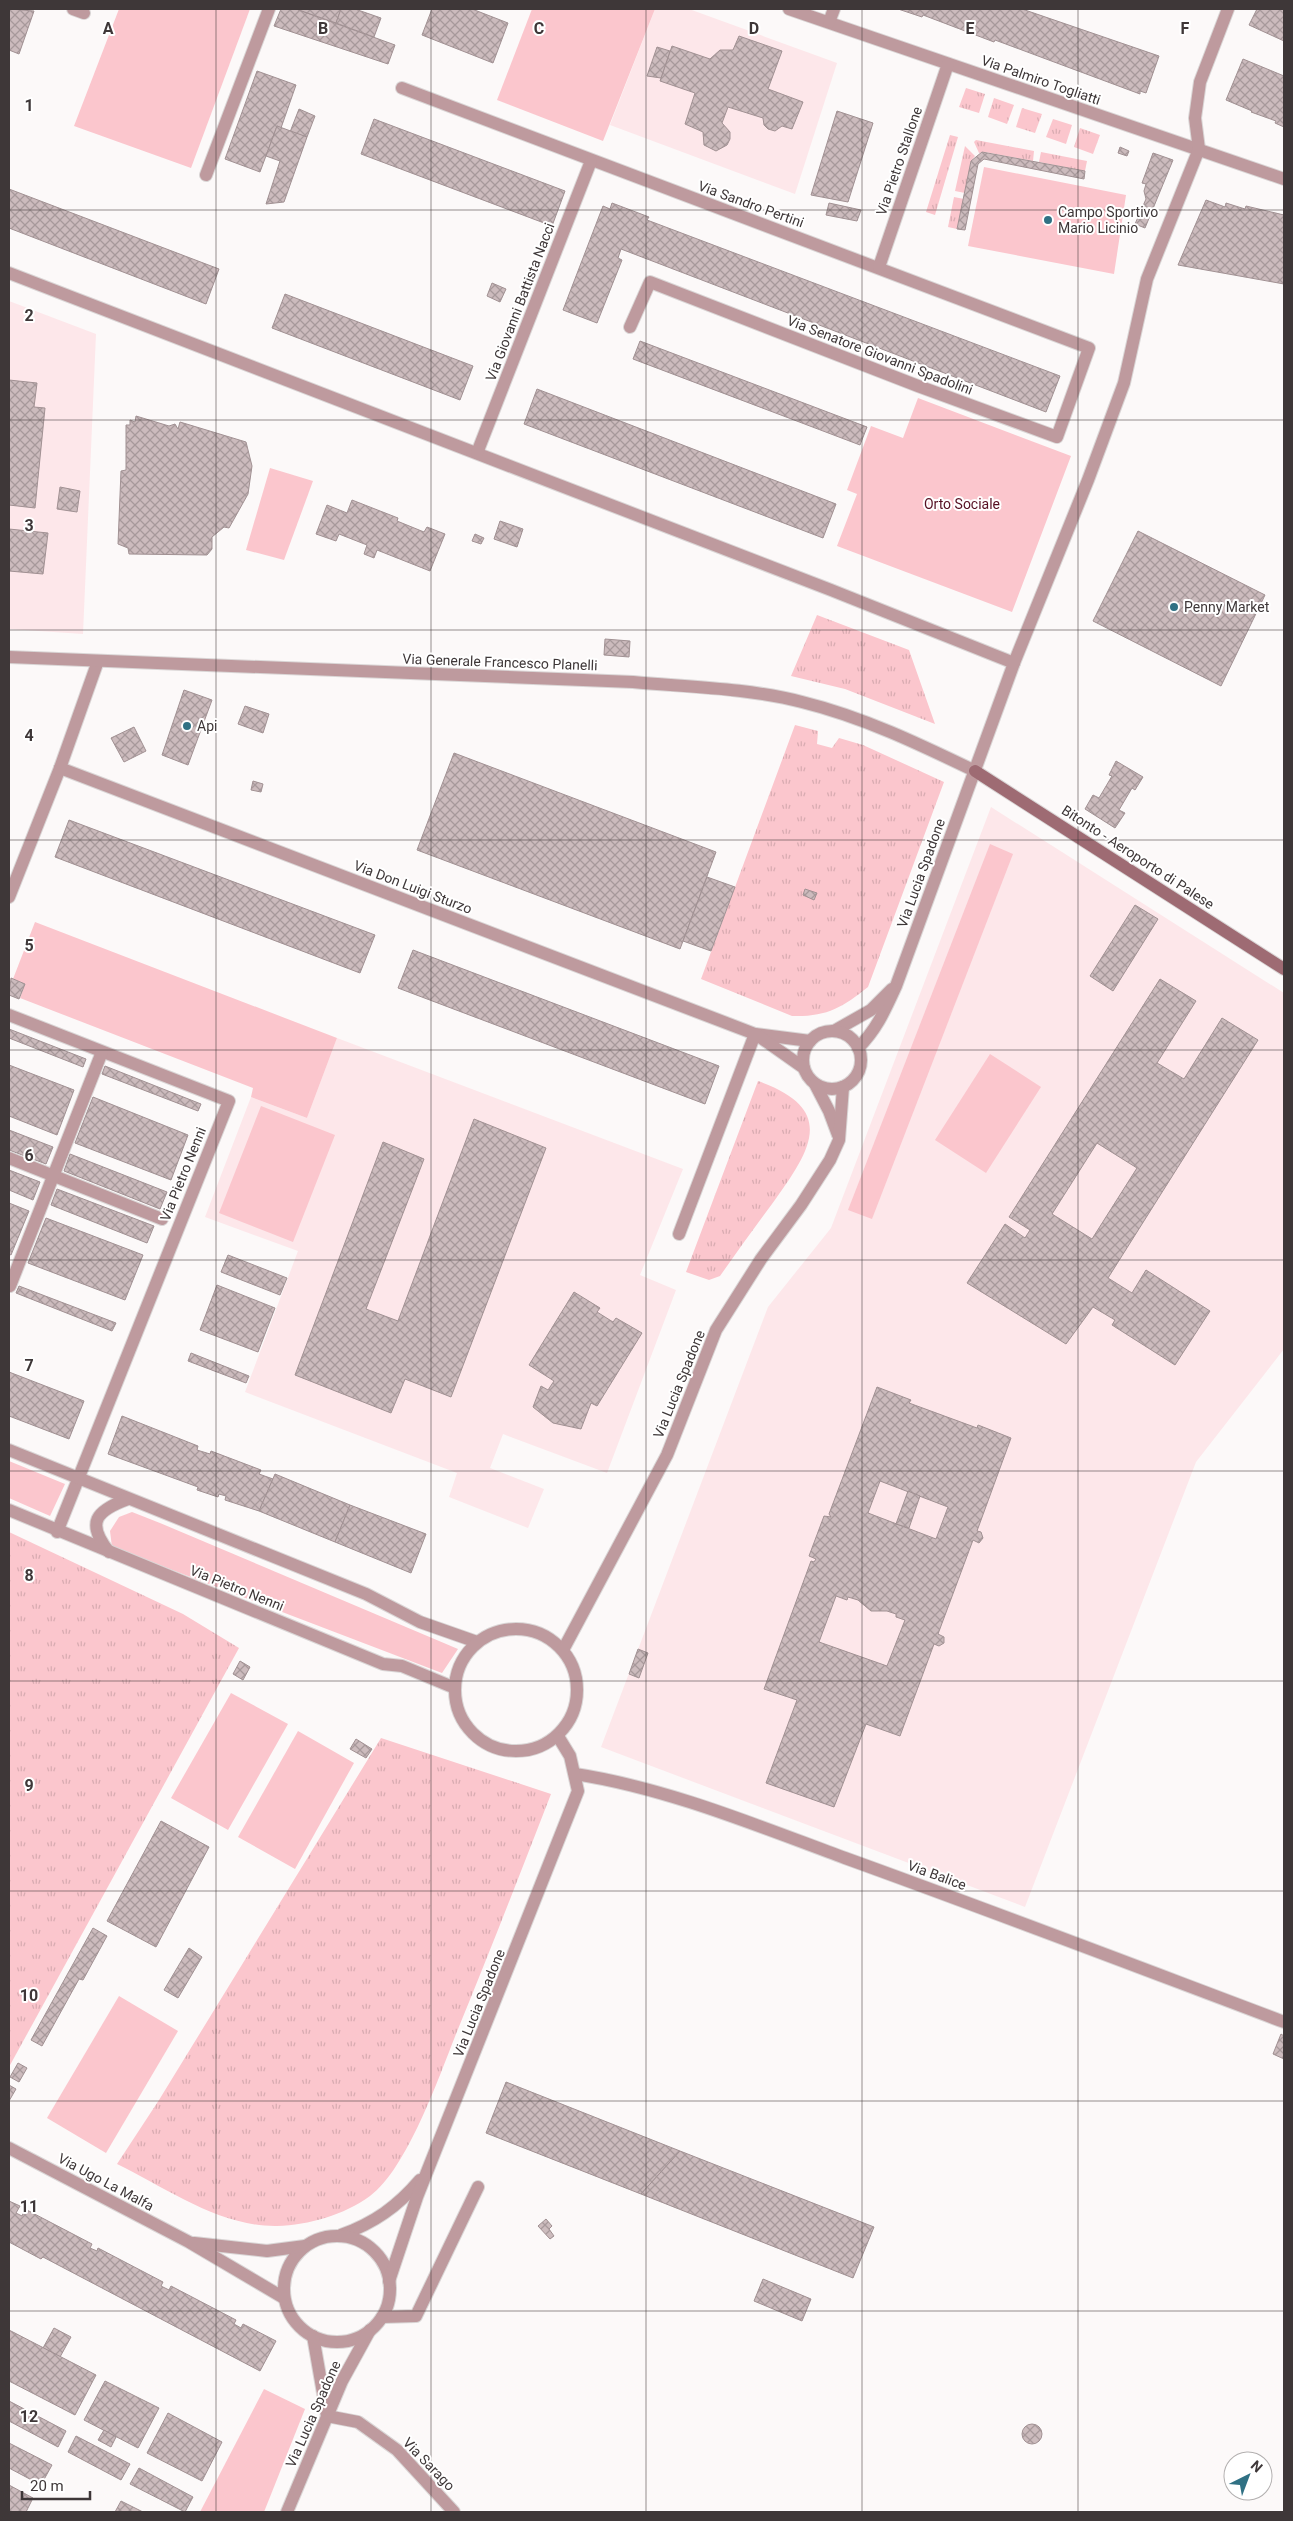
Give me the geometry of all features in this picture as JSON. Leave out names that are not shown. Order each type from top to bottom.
[{"type":"main road","name":"Bitonto - Aeroporto di Palese","points":[[974,771],[1284,969]]},
{"type":"street","points":[[206,175],[269,9]]},
{"type":"street","name":"Via Palmiro Togliatti","points":[[789,9],[1284,179]]},
{"type":"street","points":[[829,22],[834,9]]},
{"type":"street","points":[[1199,149],[1195,118],[1200,82],[1228,9]]},
{"type":"street","name":"Via Pietro Stallone","points":[[879,267],[948,64]]},
{"type":"street","name":"Via Sandro Pertini","points":[[402,88],[1089,348]]},
{"type":"street","name":"Via Lucia Spadone","points":[[858,1048],[872,1034],[896,986],[1014,663],[1088,480],[1124,383],[1147,279],[1199,149]]},
{"type":"street","name":"Via Giovanni Battista Nacci","points":[[477,453],[591,161]]},
{"type":"street","points":[[9,273],[831,590],[1014,663]]},
{"type":"street","name":"Via Senatore Giovanni Spadolini","points":[[630,327],[650,282],[908,383],[1057,437],[1089,348]]},
{"type":"street","name":"Via Generale Francesco Planelli","points":[[9,657],[633,682],[723,690],[801,702],[858,719],[974,771]]},
{"type":"street","points":[[9,897],[60,768],[98,661]]},
{"type":"street","name":"Via Don Luigi Sturzo","points":[[60,768],[755,1034]]},
{"type":"street","points":[[804,1068],[805,1050],[810,1041],[821,1033],[834,1031],[854,1021],[871,1010],[896,986]]},
{"type":"street","name":"Via Pietro Nenni","points":[[9,1016],[229,1101],[79,1478]]},
{"type":"street","points":[[815,1084],[829,1089],[843,1087],[851,1082],[860,1066],[858,1048],[845,1035],[834,1031]]},
{"type":"street","points":[[755,1034],[810,1041]]},
{"type":"street","points":[[755,1034],[804,1068],[829,1111],[839,1140]]},
{"type":"street","points":[[679,1234],[755,1034]]},
{"type":"street","points":[[10,1286],[102,1052]]},
{"type":"street","points":[[839,1140],[843,1087]]},
{"type":"street","name":"Via Lucia Spadone","points":[[563,1650],[667,1455],[701,1365],[724,1317],[760,1259],[820,1177],[839,1140]]},
{"type":"street","points":[[9,1158],[162,1219]]},
{"type":"street","points":[[9,1450],[128,1500],[366,1594],[420,1622],[477,1642]]},
{"type":"street","points":[[57,1532],[79,1478]]},
{"type":"street","points":[[110,1553],[97,1537],[96,1526],[98,1516],[108,1506],[128,1500]]},
{"type":"street","name":"Via Pietro Nenni","points":[[9,1510],[57,1532],[383,1664],[402,1666],[455,1688]]},
{"type":"street","points":[[524,1628],[549,1638],[563,1650],[574,1669],[577,1682],[575,1710],[560,1733],[537,1748],[510,1751],[484,1742],[473,1733],[464,1722],[458,1710],[455,1688],[458,1669],[464,1656],[477,1642],[496,1631],[524,1628]]},
{"type":"street","name":"Via Lucia Spadone","points":[[389,2281],[428,2171],[578,1791],[570,1756],[559,1738]]},
{"type":"street","name":"Via Balice","points":[[574,1774],[675,1799],[767,1830],[953,1896],[1284,2022]]},
{"type":"street","name":"Via Ugo La Malfa","points":[[9,2148],[189,2242],[284,2298]]},
{"type":"street","points":[[189,2242],[267,2251],[305,2246],[321,2238],[339,2235],[382,2216],[402,2201],[428,2171]]},
{"type":"street","points":[[382,2317],[416,2316],[478,2186]]},
{"type":"street","points":[[305,2246],[290,2263],[285,2274],[284,2298],[294,2320],[313,2336],[327,2341],[342,2342],[357,2338],[370,2330],[382,2317],[389,2300],[389,2281],[386,2269],[372,2249],[351,2237],[339,2235]]},
{"type":"street","name":"Via Lucia Spadone","points":[[287,2512],[342,2381],[370,2330]]},
{"type":"street","points":[[313,2336],[327,2416]]},
{"type":"street","name":"Via Sarago","points":[[327,2416],[358,2422],[397,2450],[454,2512]]},
{"type":"shaded area","points":[[655,9],[689,9],[837,63],[795,194],[610,125]]},
{"type":"shaded area","points":[[9,301],[96,334],[83,634],[9,629]]},
{"type":"shaded area","points":[[991,807],[1284,993],[1284,1349],[1196,1462],[1025,1907],[601,1747],[768,1307],[831,1228]]},
{"type":"shaded area","points":[[337,1038],[683,1169],[640,1275],[676,1290],[607,1473],[503,1434],[490,1468],[544,1489],[528,1528],[449,1497],[457,1473],[245,1392],[298,1251],[205,1217],[251,1097],[307,1118]]},
{"type":"green space","points":[[119,9],[250,9],[191,168],[74,126]]},
{"type":"green space","points":[[532,9],[655,9],[603,141],[497,100]]},
{"type":"green space","points":[[966,88],[985,94],[979,113],[959,107]]},
{"type":"green space","points":[[994,98],[1014,105],[1007,124],[988,117]]},
{"type":"green space","points":[[1022,108],[1042,114],[1035,133],[1016,127]]},
{"type":"green space","points":[[1053,119],[1072,125],[1066,144],[1046,137]]},
{"type":"green space","points":[[1080,128],[1100,135],[1093,154],[1074,147]]},
{"type":"green space","points":[[950,135],[958,137],[935,215],[926,212]]},
{"type":"green space","points":[[976,140],[1034,151],[1033,161],[985,152],[979,153],[974,142]]},
{"type":"green space","points":[[965,146],[975,156],[971,161],[965,193],[955,191]]},
{"type":"green space","points":[[1041,152],[1087,161],[1085,171],[1039,162]]},
{"type":"green space","name":"Campo Sportivo Mario Licinio","points":[[984,167],[1126,195],[1114,274],[968,246]]},
{"type":"green space","points":[[954,197],[964,199],[957,229],[948,227]]},
{"type":"green space","name":"Orto Sociale","points":[[918,398],[1071,456],[1012,612],[837,546],[857,494],[847,490],[871,426],[903,438]]},
{"type":"green space","points":[[270,468],[313,481],[284,560],[246,550]]},
{"type":"green space","points":[[817,615],[909,650],[935,724],[845,689],[791,676]]},
{"type":"green space","points":[[795,725],[818,731],[817,744],[832,748],[839,738],[863,745],[944,782],[868,987],[850,1001],[833,1010],[804,1016],[792,1016],[701,979]]},
{"type":"green space","points":[[990,844],[1013,854],[872,1219],[848,1210]]},
{"type":"green space","points":[[35,922],[337,1038],[307,1118],[251,1097],[253,1088],[20,998],[25,984],[13,979]]},
{"type":"green space","points":[[990,1054],[1041,1087],[986,1173],[935,1140]]},
{"type":"green space","points":[[758,1081],[784,1092],[800,1105],[808,1119],[810,1134],[797,1167],[785,1185],[720,1276],[709,1280],[686,1272]]},
{"type":"green space","points":[[261,1106],[335,1135],[293,1242],[219,1213]]},
{"type":"green space","points":[[9,1461],[65,1484],[50,1516],[9,1498]]},
{"type":"green space","points":[[132,1512],[458,1649],[442,1673],[112,1547],[110,1531],[119,1517]]},
{"type":"green space","points":[[9,1532],[183,1614],[239,1648],[9,2067]]},
{"type":"green space","points":[[231,1693],[288,1724],[228,1830],[171,1798]]},
{"type":"green space","points":[[298,1731],[354,1763],[295,1869],[238,1837]]},
{"type":"green space","points":[[381,1738],[551,1794],[431,2097],[409,2144],[384,2183],[370,2196],[349,2209],[314,2221],[277,2226],[256,2225],[235,2220],[194,2204],[117,2164],[159,2100]]},
{"type":"green space","points":[[119,1996],[178,2031],[106,2153],[47,2118]]},
{"type":"green space","points":[[264,2389],[305,2409],[264,2512],[200,2512]]},
{"type":"building","points":[[9,9],[34,11],[19,54],[9,50]]},
{"type":"building","points":[[281,9],[296,9],[395,45],[388,64],[274,26]]},
{"type":"building","points":[[296,9],[341,9],[336,23]]},
{"type":"building","points":[[341,9],[355,9],[381,18],[374,37],[336,23]]},
{"type":"building","points":[[432,9],[472,9],[508,23],[493,63],[422,35]]},
{"type":"building","points":[[898,9],[1022,9],[1159,56],[1146,93],[1140,91],[1140,94],[995,40],[994,42],[923,15],[922,17]]},
{"type":"building","points":[[1257,9],[1284,9],[1284,41],[1249,25]]},
{"type":"building","points":[[739,36],[782,51],[768,89],[803,102],[792,129],[782,126],[775,131],[768,129],[764,125],[763,118],[728,107],[722,123],[730,132],[730,139],[727,145],[716,151],[704,145],[703,132],[685,124],[695,93],[660,81],[672,46],[710,59],[720,50],[733,50]]},
{"type":"building","points":[[657,47],[670,51],[661,78],[647,76]]},
{"type":"building","points":[[1243,59],[1284,76],[1284,127],[1275,123],[1276,121],[1226,100]]},
{"type":"building","points":[[257,71],[296,85],[281,128],[277,126],[260,172],[225,159]]},
{"type":"building","points":[[299,109],[315,116],[307,137],[290,132]]},
{"type":"building","points":[[837,111],[873,123],[848,202],[811,195]]},
{"type":"building","points":[[374,119],[565,191],[552,226],[361,154]]},
{"type":"building","points":[[277,126],[307,137],[284,202],[266,204],[280,161],[266,156]]},
{"type":"building","points":[[1120,147],[1129,151],[1127,156],[1118,153]]},
{"type":"building","points":[[982,152],[1085,171],[1084,179],[984,159],[978,164],[965,230],[957,229],[971,161]]},
{"type":"building","points":[[1153,153],[1173,160],[1145,228],[1135,224],[1146,199],[1144,191],[1146,184],[1142,183]]},
{"type":"building","points":[[9,189],[219,269],[206,304],[9,228]]},
{"type":"building","points":[[1206,200],[1225,207],[1226,203],[1245,209],[1246,206],[1284,215],[1284,284],[1178,265]]},
{"type":"building","points":[[612,203],[649,217],[647,220],[1060,376],[1046,412],[621,249],[618,258],[622,260],[597,323],[563,310],[603,206],[610,209]]},
{"type":"building","points":[[829,203],[861,210],[857,221],[826,215]]},
{"type":"building","points":[[492,283],[506,289],[500,302],[487,296]]},
{"type":"building","points":[[285,294],[473,366],[460,400],[272,328]]},
{"type":"building","points":[[640,341],[867,427],[860,445],[633,359]]},
{"type":"building","points":[[9,380],[37,383],[34,407],[45,408],[35,508],[9,505]]},
{"type":"building","points":[[537,389],[836,504],[823,538],[524,424]]},
{"type":"building","points":[[136,416],[169,426],[175,424],[178,429],[180,422],[246,442],[252,466],[248,494],[229,528],[224,527],[212,537],[212,549],[207,555],[129,554],[128,548],[118,544],[121,471],[126,470],[126,425],[130,425],[130,420],[135,422]]},
{"type":"building","points":[[60,487],[80,491],[77,512],[57,509]]},
{"type":"building","points":[[352,500],[398,518],[397,521],[424,532],[427,527],[445,534],[430,571],[377,550],[374,558],[364,554],[367,545],[339,534],[336,541],[316,534],[327,505],[347,513]]},
{"type":"building","points":[[500,521],[523,529],[517,547],[494,539]]},
{"type":"building","points":[[9,529],[48,533],[43,574],[9,571]]},
{"type":"building","points":[[1138,531],[1265,595],[1221,686],[1093,621]]},
{"type":"building","points":[[475,534],[484,538],[481,544],[472,541]]},
{"type":"building","points":[[605,639],[630,641],[629,657],[604,655]]},
{"type":"building","points":[[184,690],[212,700],[188,765],[162,755]]},
{"type":"building","points":[[245,706],[269,714],[263,733],[238,724]]},
{"type":"building","points":[[134,727],[146,751],[124,762],[111,738]]},
{"type":"building","points":[[454,753],[716,852],[680,949],[417,850]]},
{"type":"building","points":[[1116,761],[1143,777],[1135,790],[1132,788],[1119,810],[1125,813],[1115,828],[1085,809],[1093,795],[1099,798],[1112,776],[1109,775]]},
{"type":"building","points":[[253,781],[263,784],[261,792],[251,790]]},
{"type":"building","points":[[69,820],[375,935],[360,973],[55,857]]},
{"type":"building","points":[[707,877],[735,887],[711,951],[683,941]]},
{"type":"building","points":[[805,889],[817,893],[814,900],[803,895]]},
{"type":"building","points":[[1135,905],[1158,919],[1113,991],[1090,976]]},
{"type":"building","points":[[413,950],[719,1066],[705,1104],[398,988]]},
{"type":"building","points":[[11,978],[25,984],[19,999],[9,995]]},
{"type":"building","points":[[1160,979],[1196,1001],[1157,1063],[1184,1079],[1222,1018],[1258,1040],[1108,1278],[1132,1293],[1146,1270],[1210,1311],[1175,1365],[1112,1325],[1115,1320],[1093,1307],[1066,1344],[967,1283],[1005,1224],[1025,1238],[1030,1230],[1009,1217]],"holes":[[[1097,1143],[1137,1168],[1092,1239],[1052,1214]]]},
{"type":"building","points":[[9,1029],[86,1059],[83,1067],[9,1038]]},
{"type":"building","points":[[9,1065],[74,1090],[57,1135],[9,1116]]},
{"type":"building","points":[[105,1066],[201,1104],[198,1111],[102,1074]]},
{"type":"building","points":[[93,1097],[188,1135],[171,1180],[75,1143]]},
{"type":"building","points":[[474,1119],[546,1148],[451,1397],[405,1379],[391,1413],[295,1375],[383,1142],[424,1159],[366,1309],[398,1321]]},
{"type":"building","points":[[9,1130],[53,1147],[46,1164],[9,1150]]},
{"type":"building","points":[[70,1154],[167,1192],[160,1209],[64,1171]]},
{"type":"building","points":[[9,1170],[40,1182],[33,1200],[9,1190]]},
{"type":"building","points":[[57,1189],[154,1226],[147,1243],[51,1205]]},
{"type":"building","points":[[9,1203],[29,1211],[11,1255],[9,1254]]},
{"type":"building","points":[[46,1218],[143,1255],[125,1300],[28,1263]]},
{"type":"building","points":[[228,1255],[287,1278],[280,1295],[221,1272]]},
{"type":"building","points":[[217,1285],[275,1308],[258,1352],[200,1330]]},
{"type":"building","points":[[19,1286],[116,1323],[112,1331],[16,1293]]},
{"type":"building","points":[[574,1292],[600,1308],[597,1312],[613,1322],[616,1318],[642,1333],[597,1406],[591,1403],[581,1429],[553,1423],[533,1407],[541,1386],[548,1390],[554,1381],[529,1365]]},
{"type":"building","points":[[191,1353],[249,1376],[246,1383],[188,1361]]},
{"type":"building","points":[[9,1372],[84,1401],[69,1439],[9,1416]]},
{"type":"building","points":[[877,1387],[911,1400],[909,1403],[977,1428],[978,1425],[1011,1438],[977,1531],[981,1532],[983,1538],[979,1543],[973,1540],[938,1634],[944,1637],[944,1643],[939,1646],[934,1644],[900,1736],[866,1724],[834,1807],[766,1783],[797,1700],[764,1689],[811,1561],[814,1562],[816,1559],[809,1556],[824,1516],[831,1517],[829,1514]],"holes":[[[880,1481],[948,1507],[936,1539],[868,1513]],[[836,1596],[847,1600],[848,1597],[858,1600],[871,1611],[887,1611],[905,1620],[887,1666],[819,1642]]]},
{"type":"building","points":[[122,1416],[198,1446],[197,1450],[210,1454],[211,1451],[261,1470],[259,1474],[273,1479],[259,1511],[225,1500],[226,1496],[219,1494],[218,1497],[197,1490],[198,1487],[108,1454]]},
{"type":"building","points":[[275,1474],[350,1505],[335,1542],[259,1511]]},
{"type":"building","points":[[908,1491],[920,1496],[909,1528],[896,1524]]},
{"type":"building","points":[[350,1505],[426,1534],[411,1573],[335,1542]]},
{"type":"building","points":[[638,1649],[648,1653],[639,1678],[629,1674]]},
{"type":"building","points":[[240,1661],[250,1667],[243,1680],[233,1674]]},
{"type":"building","points":[[356,1739],[372,1749],[366,1758],[350,1749]]},
{"type":"building","points":[[161,1821],[209,1847],[156,1947],[107,1921]]},
{"type":"building","points":[[93,1928],[107,1936],[83,1980],[79,1979],[42,2046],[31,2040]]},
{"type":"building","points":[[189,1948],[202,1957],[178,1998],[164,1990]]},
{"type":"building","points":[[1281,2034],[1284,2036],[1284,2059],[1273,2054]]},
{"type":"building","points":[[18,2063],[27,2068],[19,2082],[10,2077]]},
{"type":"building","points":[[506,2082],[680,2151],[641,2194],[486,2133]]},
{"type":"building","points":[[9,2085],[16,2089],[9,2101]]},
{"type":"building","points":[[680,2151],[874,2227],[853,2278],[641,2194]]},
{"type":"building","points":[[9,2201],[20,2206],[16,2213],[22,2216],[25,2209],[92,2244],[90,2248],[97,2251],[98,2248],[163,2282],[161,2286],[169,2290],[171,2286],[236,2320],[234,2324],[241,2328],[243,2324],[276,2341],[260,2371],[43,2257],[41,2259],[9,2242]]},
{"type":"building","points":[[546,2219],[552,2226],[549,2229],[554,2236],[550,2239],[538,2226]]},
{"type":"building","points":[[763,2279],[811,2299],[802,2321],[754,2301]]},
{"type":"building","points":[[54,2328],[71,2337],[60,2357],[43,2348]]},
{"type":"building","points":[[9,2330],[96,2375],[75,2415],[9,2381]]},
{"type":"building","points":[[105,2381],[159,2408],[138,2448],[84,2420]]},
{"type":"building","points":[[9,2401],[66,2431],[58,2447],[9,2421]]},
{"type":"building","points":[[168,2413],[222,2442],[202,2481],[147,2453]]},
{"type":"building","points":[[1032,2424],[1039,2427],[1042,2434],[1039,2441],[1032,2444],[1025,2441],[1022,2434],[1025,2427]]},
{"type":"building","points":[[104,2430],[116,2437],[111,2447],[98,2440]]},
{"type":"building","points":[[76,2436],[130,2464],[121,2480],[68,2452]]},
{"type":"building","points":[[9,2443],[52,2465],[41,2485],[9,2468]]},
{"type":"building","points":[[139,2468],[193,2497],[185,2512],[130,2484]]},
{"type":"building","points":[[9,2485],[33,2498],[26,2512],[9,2512]]},
{"type":"building","points":[[121,2501],[143,2512],[115,2512]]},
{"type":"place","name":"Campo Sportivo Mario Licinio","points":[[1048,220]]},
{"type":"place","name":"Penny Market","points":[[1174,607]]},
{"type":"place","name":"Api","points":[[187,726]]}]
